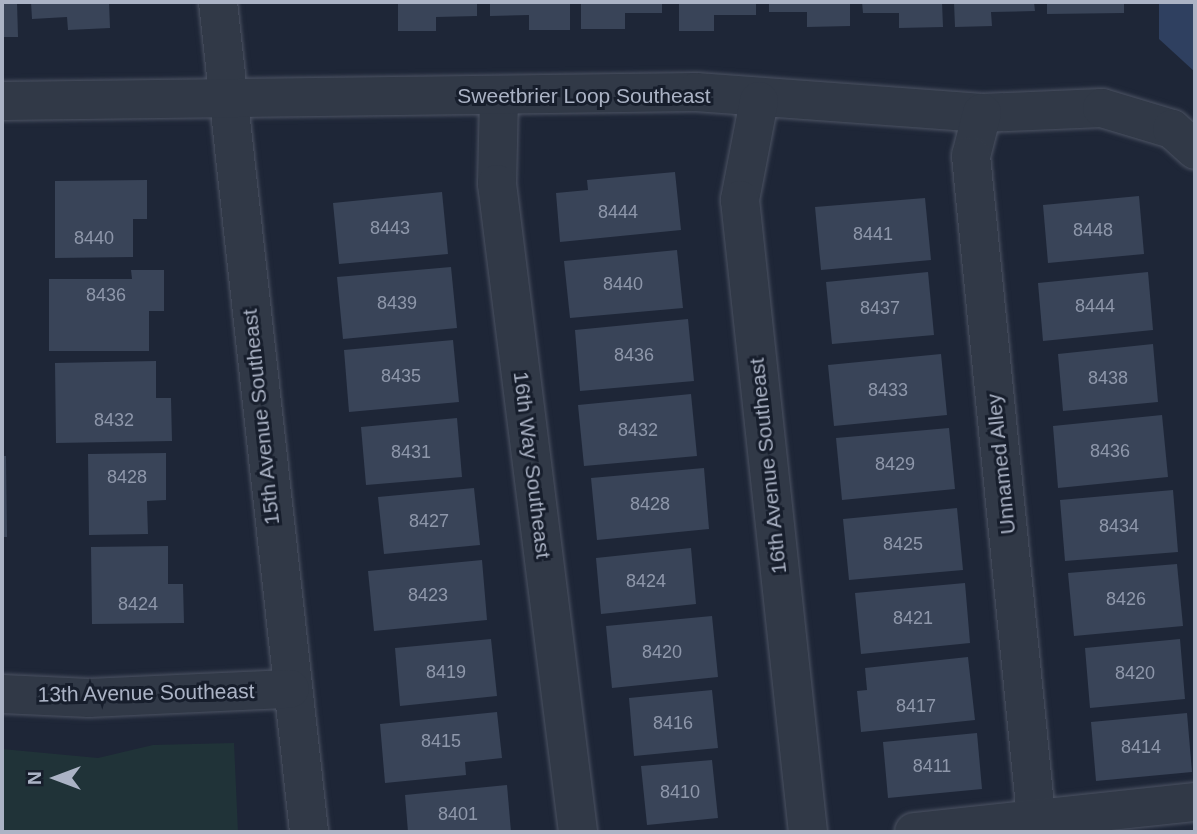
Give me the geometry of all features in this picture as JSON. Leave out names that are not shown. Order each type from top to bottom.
[{"type":"street","name":"15th Avenue Southeast","points":[[218,2],[289,689],[309,832]]},
{"type":"street","name":"Sweetbrier Loop Southeast","points":[[2,101],[228,94],[499,97],[696,92],[759,101],[982,113],[1102,108],[1172,129],[1195,150]]},
{"type":"street","name":"16th Way Southeast","points":[[499,97],[497,184],[578,832]]},
{"type":"street","name":"16th Avenue Southeast","points":[[759,101],[740,200],[808,832]]},
{"type":"street","name":"Unnamed Alley","points":[[982,113],[971,156],[1036,816]]},
{"type":"street","name":"13th Avenue Southeast","points":[[2,694],[89,698],[289,689]]},
{"type":"street","points":[[914,832],[1036,816],[1195,802]]},
{"type":"green space","points":[[234,743],[238,832],[2,832],[2,749],[98,758],[153,745]]},
{"type":"water","points":[[1159,2],[1195,2],[1195,72],[1159,39]]},
{"type":"building","points":[[2,2],[17,2],[18,37],[2,37]]},
{"type":"building","points":[[31,2],[109,2],[110,28],[68,30],[67,17],[32,19]]},
{"type":"building","points":[[398,2],[477,2],[477,16],[436,17],[436,31],[398,31]]},
{"type":"building","points":[[490,2],[570,2],[570,30],[529,30],[529,15],[490,16]]},
{"type":"building","points":[[581,2],[662,2],[662,13],[625,13],[625,29],[581,29]]},
{"type":"building","points":[[679,2],[756,2],[756,15],[714,15],[714,31],[679,31]]},
{"type":"building","points":[[769,2],[850,2],[850,26],[807,27],[807,12],[769,12]]},
{"type":"building","points":[[862,2],[942,2],[943,27],[899,28],[899,13],[863,13]]},
{"type":"building","points":[[954,2],[1034,2],[1035,11],[991,12],[992,26],[955,27]]},
{"type":"building","points":[[1047,2],[1124,2],[1124,13],[1047,14]]},
{"type":"building","points":[[675,172],[681,230],[560,242],[556,193],[588,190],[587,180]]},
{"type":"building","points":[[147,180],[147,219],[133,219],[133,257],[55,258],[55,181]]},
{"type":"building","points":[[442,192],[448,254],[339,264],[333,203]]},
{"type":"building","points":[[1139,196],[1144,254],[1048,263],[1043,205]]},
{"type":"building","points":[[925,198],[931,260],[821,270],[815,207]]},
{"type":"building","points":[[677,250],[683,308],[570,318],[564,261]]},
{"type":"building","points":[[451,267],[457,328],[343,339],[337,277]]},
{"type":"building","points":[[131,270],[164,270],[164,311],[149,311],[149,351],[49,351],[49,279],[132,279]]},
{"type":"building","points":[[928,272],[934,335],[832,344],[826,282]]},
{"type":"building","points":[[1148,272],[1153,330],[1043,341],[1038,283]]},
{"type":"building","points":[[688,319],[694,381],[580,391],[575,330]]},
{"type":"building","points":[[453,340],[459,402],[349,412],[344,350]]},
{"type":"building","points":[[1153,344],[1158,402],[1063,411],[1058,354]]},
{"type":"building","points":[[941,354],[947,415],[834,426],[828,365]]},
{"type":"building","points":[[156,361],[156,398],[171,398],[172,441],[56,443],[55,363]]},
{"type":"building","points":[[691,394],[697,456],[584,466],[578,405]]},
{"type":"building","points":[[1162,415],[1168,477],[1058,488],[1053,426]]},
{"type":"building","points":[[457,418],[462,477],[366,485],[361,427]]},
{"type":"building","points":[[949,428],[955,489],[842,500],[836,438]]},
{"type":"building","points":[[166,453],[166,500],[147,501],[148,534],[89,535],[88,454]]},
{"type":"building","points":[[2,456],[6,456],[7,537],[2,537]]},
{"type":"building","points":[[704,468],[709,529],[597,540],[591,478]]},
{"type":"building","points":[[474,488],[480,545],[384,554],[378,497]]},
{"type":"building","points":[[1173,490],[1178,552],[1065,561],[1060,500]]},
{"type":"building","points":[[957,508],[963,570],[849,580],[843,519]]},
{"type":"building","points":[[168,546],[168,584],[183,584],[184,623],[92,624],[91,547]]},
{"type":"building","points":[[691,548],[696,604],[601,614],[596,558]]},
{"type":"building","points":[[482,560],[487,620],[374,631],[368,571]]},
{"type":"building","points":[[1177,564],[1183,626],[1074,636],[1068,573]]},
{"type":"building","points":[[965,583],[970,643],[861,654],[855,593]]},
{"type":"building","points":[[712,616],[718,677],[612,688],[606,626]]},
{"type":"building","points":[[491,639],[497,696],[400,706],[395,648]]},
{"type":"building","points":[[1180,639],[1185,699],[1090,708],[1085,648]]},
{"type":"building","points":[[968,657],[975,720],[861,732],[857,691],[867,690],[865,668]]},
{"type":"building","points":[[712,690],[718,748],[634,756],[629,698]]},
{"type":"building","points":[[497,712],[502,758],[465,762],[466,775],[385,783],[380,724]]},
{"type":"building","points":[[1187,713],[1192,772],[1096,781],[1091,722]]},
{"type":"building","points":[[977,733],[982,789],[888,798],[883,742]]},
{"type":"building","points":[[712,760],[718,818],[647,825],[641,766]]},
{"type":"building","points":[[507,785],[511,832],[408,832],[405,795]]}]
